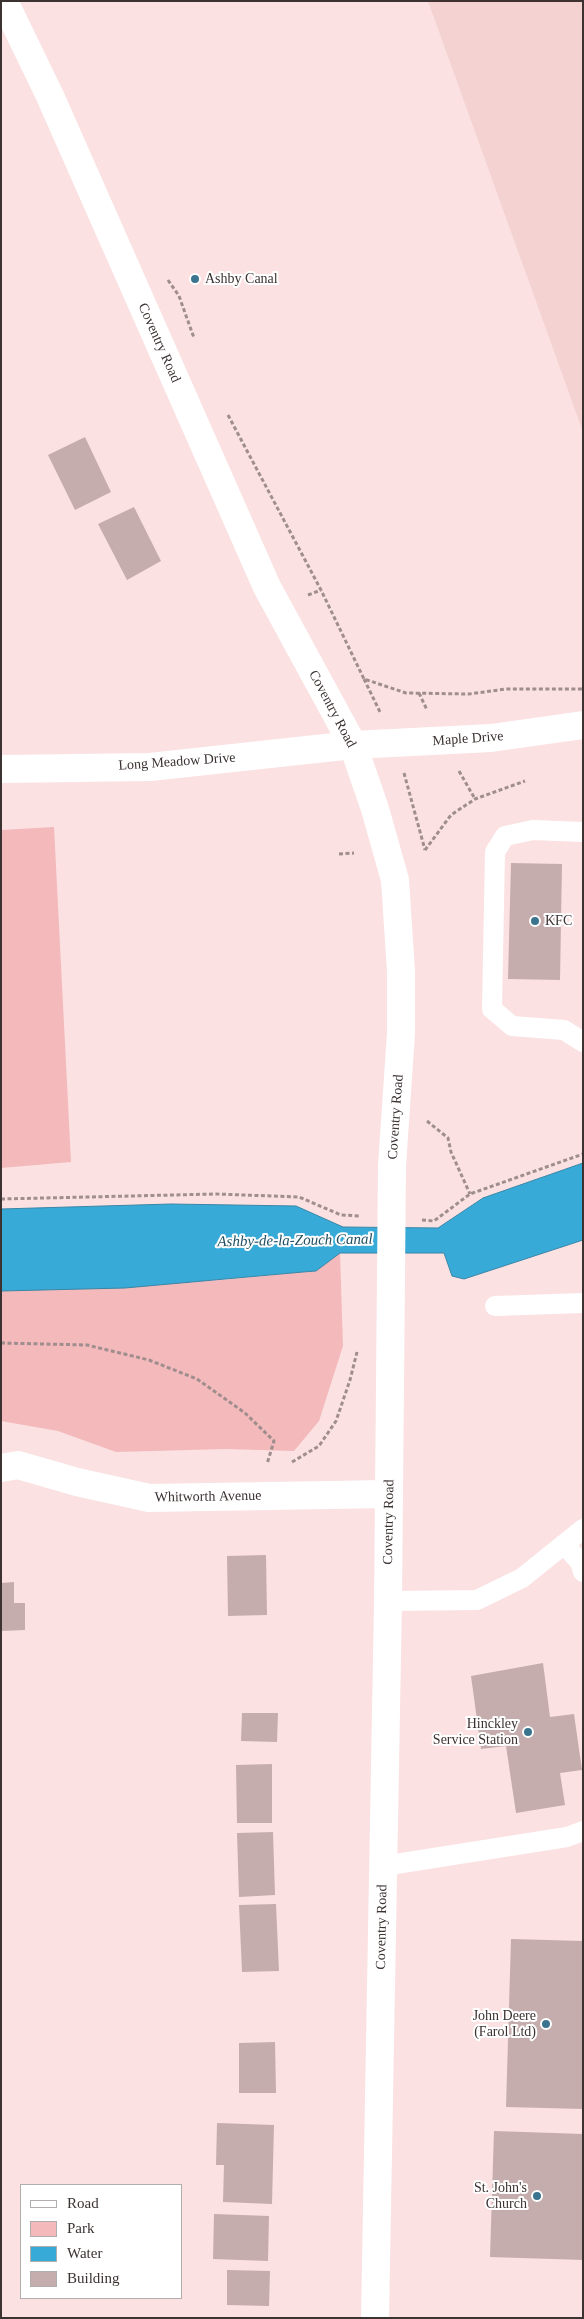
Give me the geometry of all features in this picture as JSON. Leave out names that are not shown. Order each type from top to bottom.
[{"type":"main road","name":"Coventry Road","points":[[4,1],[50,96],[267,587],[353,745],[375,809],[395,880],[401,972],[401,1024],[392,1166],[388,1601],[375,2318]]},
{"type":"main road","name":"Maple Drive","points":[[353,745],[491,738],[583,725]]},
{"type":"main road","name":"Long Meadow Drive","points":[[1,769],[150,766],[353,745]]},
{"type":"main road","name":"Whitworth Avenue","points":[[1,1468],[18,1465],[77,1482],[150,1498],[389,1494]]},
{"type":"lane","points":[[583,832],[533,830],[505,836],[495,852],[492,1009],[512,1026],[564,1030],[583,1042]]},
{"type":"lane","points":[[495,1306],[583,1303]]},
{"type":"lane","points":[[388,1601],[476,1600],[522,1578],[583,1529]]},
{"type":"lane","points":[[564,1544],[580,1562],[583,1572]]},
{"type":"lane","points":[[383,1866],[567,1837],[583,1831]]},
{"type":"path","points":[[168,279],[179,296],[196,342]]},
{"type":"path","points":[[228,414],[321,590],[364,678],[406,693],[469,694],[506,688],[583,689]]},
{"type":"path","points":[[425,850],[451,815],[475,799],[525,781]]},
{"type":"path","points":[[427,1121],[448,1138],[451,1152],[470,1194]]},
{"type":"path","points":[[416,1220],[434,1221],[470,1194],[583,1154]]},
{"type":"path","points":[[1,1199],[216,1194],[299,1197],[341,1214],[369,1216]]},
{"type":"path","points":[[1,1343],[87,1345],[149,1360],[197,1379],[245,1413],[274,1441],[265,1469],[273,1467]]},
{"type":"path","points":[[289,1463],[297,1461],[319,1446],[336,1421],[350,1380],[358,1346]]},
{"type":"shaded area","points":[[428,1],[583,1],[583,432]]},
{"type":"green space","points":[[54,827],[71,1162],[1,1168],[1,830]]},
{"type":"green space","points":[[340,1253],[343,1346],[319,1421],[294,1451],[226,1449],[116,1452],[58,1431],[1,1421],[1,1290],[222,1280],[316,1271]]},
{"type":"water","name":"Ashby-de-la-Zouch Canal","points":[[583,1163],[583,1240],[464,1279],[452,1276],[444,1253],[340,1253],[316,1271],[125,1288],[1,1291],[1,1209],[171,1204],[296,1206],[343,1227],[438,1228],[483,1198]]},
{"type":"building","points":[[85,437],[111,492],[75,510],[48,455]]},
{"type":"building","points":[[134,507],[161,561],[127,580],[98,524]]},
{"type":"building","name":"KFC","points":[[511,863],[562,864],[560,980],[508,979]]},
{"type":"building","points":[[266,1555],[267,1615],[228,1616],[227,1556]]},
{"type":"building","points":[[14,1582],[14,1603],[25,1603],[25,1630],[1,1631],[1,1583]]},
{"type":"building","name":"Hinckley Service Station","points":[[543,1663],[550,1717],[574,1714],[582,1770],[560,1773],[565,1805],[516,1813],[506,1746],[481,1749],[471,1676]]},
{"type":"building","points":[[242,1713],[278,1713],[277,1742],[241,1741]]},
{"type":"building","points":[[272,1764],[272,1823],[237,1823],[236,1765]]},
{"type":"building","points":[[273,1832],[275,1895],[239,1897],[237,1833]]},
{"type":"building","points":[[276,1904],[279,1971],[242,1972],[239,1905]]},
{"type":"building","name":"John Deere (Farol Ltd)","points":[[511,1939],[583,1941],[583,2109],[506,2107]]},
{"type":"building","points":[[275,2042],[276,2093],[239,2093],[239,2043]]},
{"type":"building","points":[[217,2123],[274,2125],[272,2204],[223,2202],[224,2165],[216,2165]]},
{"type":"building","name":"St. John's Church","points":[[494,2131],[583,2134],[583,2260],[490,2257]]},
{"type":"building","points":[[214,2214],[269,2216],[268,2261],[213,2259]]},
{"type":"building","points":[[227,2270],[270,2271],[269,2306],[227,2305]]},
{"type":"place","name":"Ashby Canal","points":[[195,279]]},
{"type":"place","name":"KFC","points":[[535,921]]},
{"type":"place","name":"Hinckley Service Station","points":[[528,1732]]},
{"type":"place","name":"John Deere (Farol Ltd)","points":[[546,2024]]},
{"type":"place","name":"St. John's Church","points":[[537,2196]]}]
